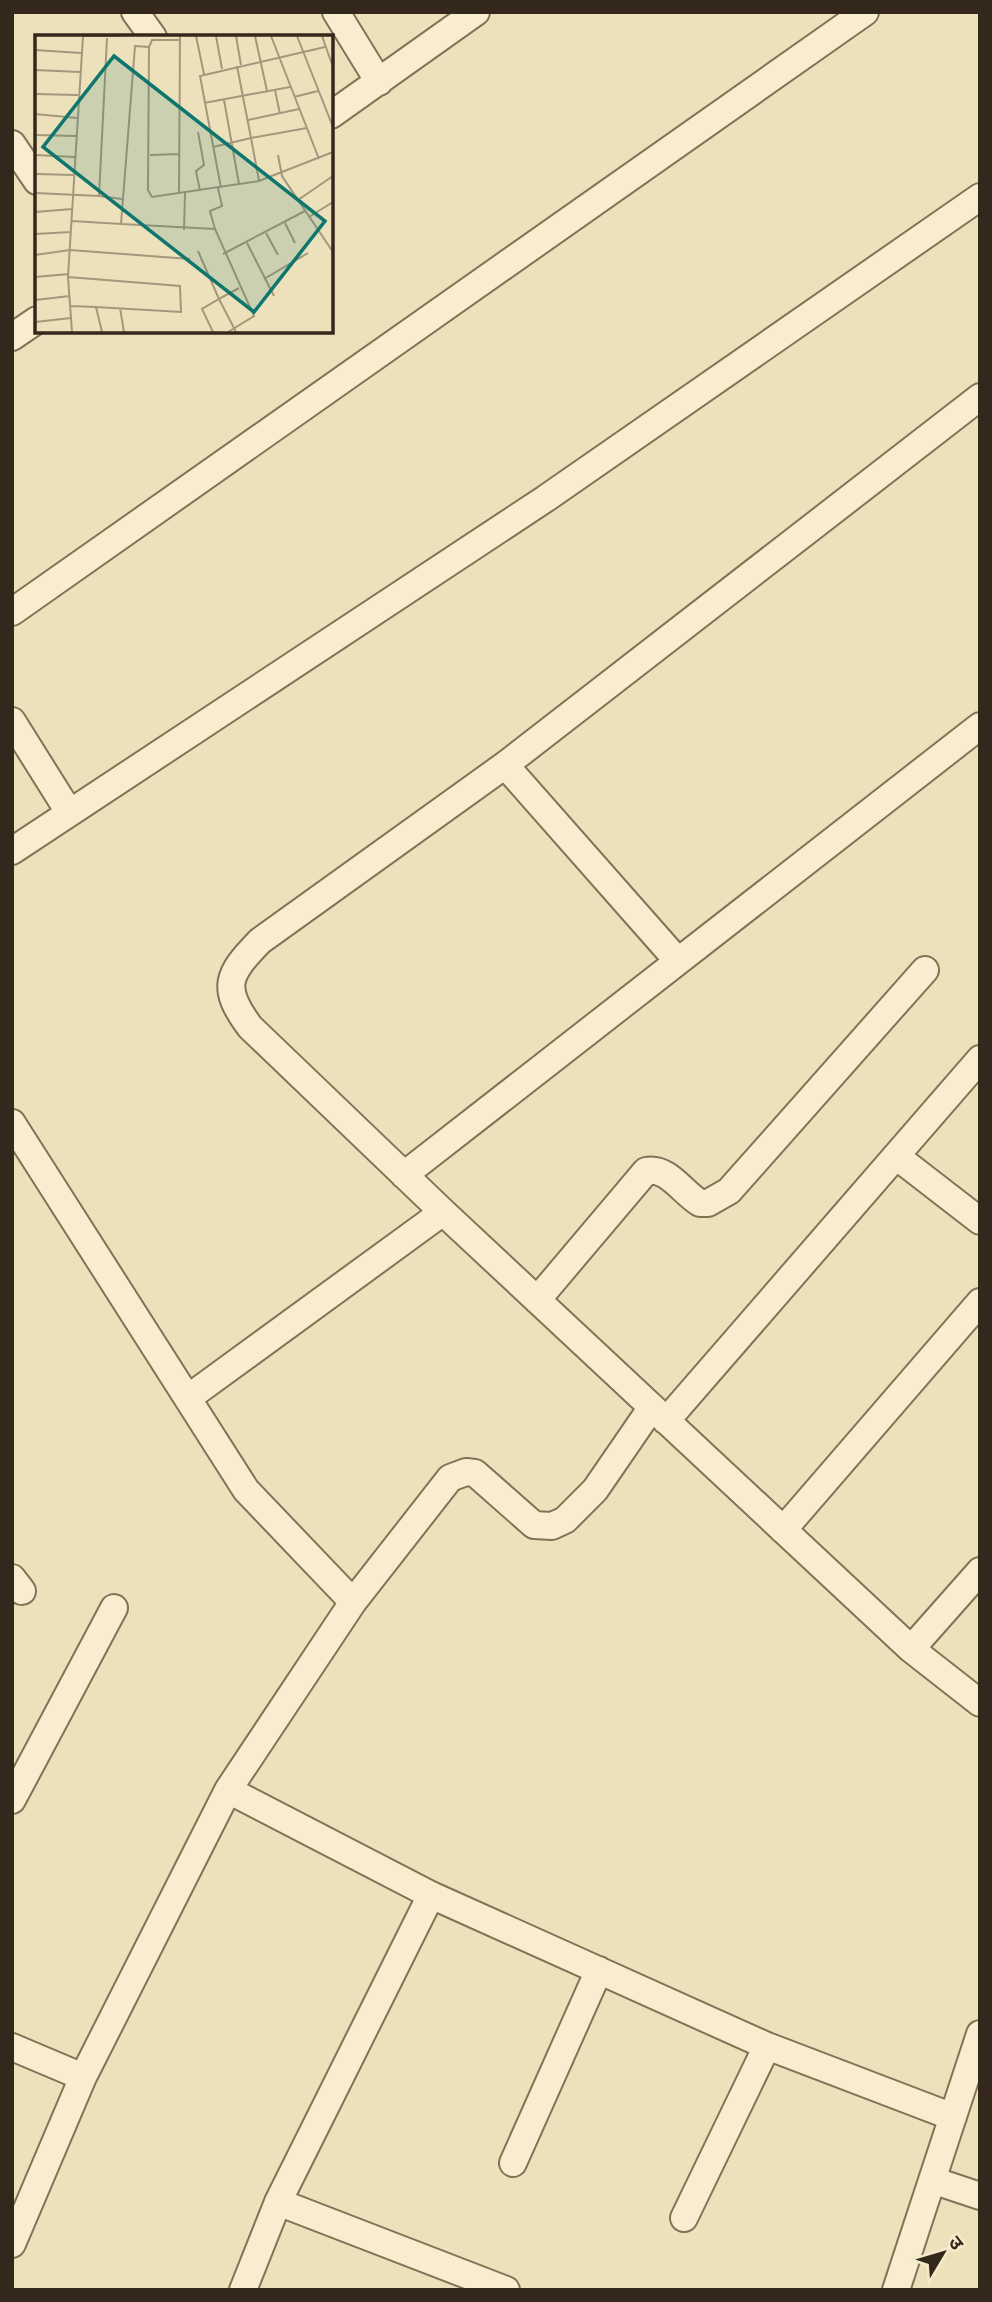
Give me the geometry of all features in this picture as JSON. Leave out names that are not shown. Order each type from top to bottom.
[{"type":"street","points":[[135,12],[152,35]]},
{"type":"street","points":[[336,12],[379,82]]},
{"type":"street","points":[[332,115],[476,12]]},
{"type":"street","points":[[12,611],[865,12]]},
{"type":"street","points":[[12,144],[35,177]]},
{"type":"street","points":[[12,851],[545,499],[980,197]]},
{"type":"street","points":[[12,337],[35,321]]},
{"type":"street","points":[[980,397],[505,765],[260,941],[242,960],[232,976],[234,1006],[250,1027],[443,1212],[911,1649],[980,1703]]},
{"type":"street","points":[[12,721],[69,812]]},
{"type":"street","points":[[404,1175],[980,726]]},
{"type":"street","points":[[505,765],[677,960]]},
{"type":"street","points":[[537,1300],[646,1171],[663,1172],[700,1203],[708,1203],[730,1191],[925,970]]},
{"type":"street","points":[[12,2244],[83,2077],[228,1790],[353,1602],[450,1478],[466,1472],[475,1473],[534,1525],[552,1527],[565,1520],[896,1156],[980,1059]]},
{"type":"street","points":[[12,1123],[246,1490],[353,1602]]},
{"type":"street","points":[[896,1156],[980,1221]]},
{"type":"street","points":[[188,1398],[443,1212]]},
{"type":"street","points":[[783,1530],[980,1302]]},
{"type":"street","points":[[911,1649],[980,1571]]},
{"type":"street","points":[[12,1800],[114,1608]]},
{"type":"street","points":[[228,1790],[431,1895],[767,2046],[953,2117]]},
{"type":"street","points":[[243,2290],[278,2202],[431,1895]]},
{"type":"street","points":[[513,2163],[599,1970]]},
{"type":"street","points":[[896,2290],[980,2034]]},
{"type":"street","points":[[684,2218],[767,2046]]},
{"type":"street","points":[[12,2047],[83,2077]]},
{"type":"street","points":[[932,2179],[980,2196]]},
{"type":"street","points":[[278,2202],[506,2290]]}]
